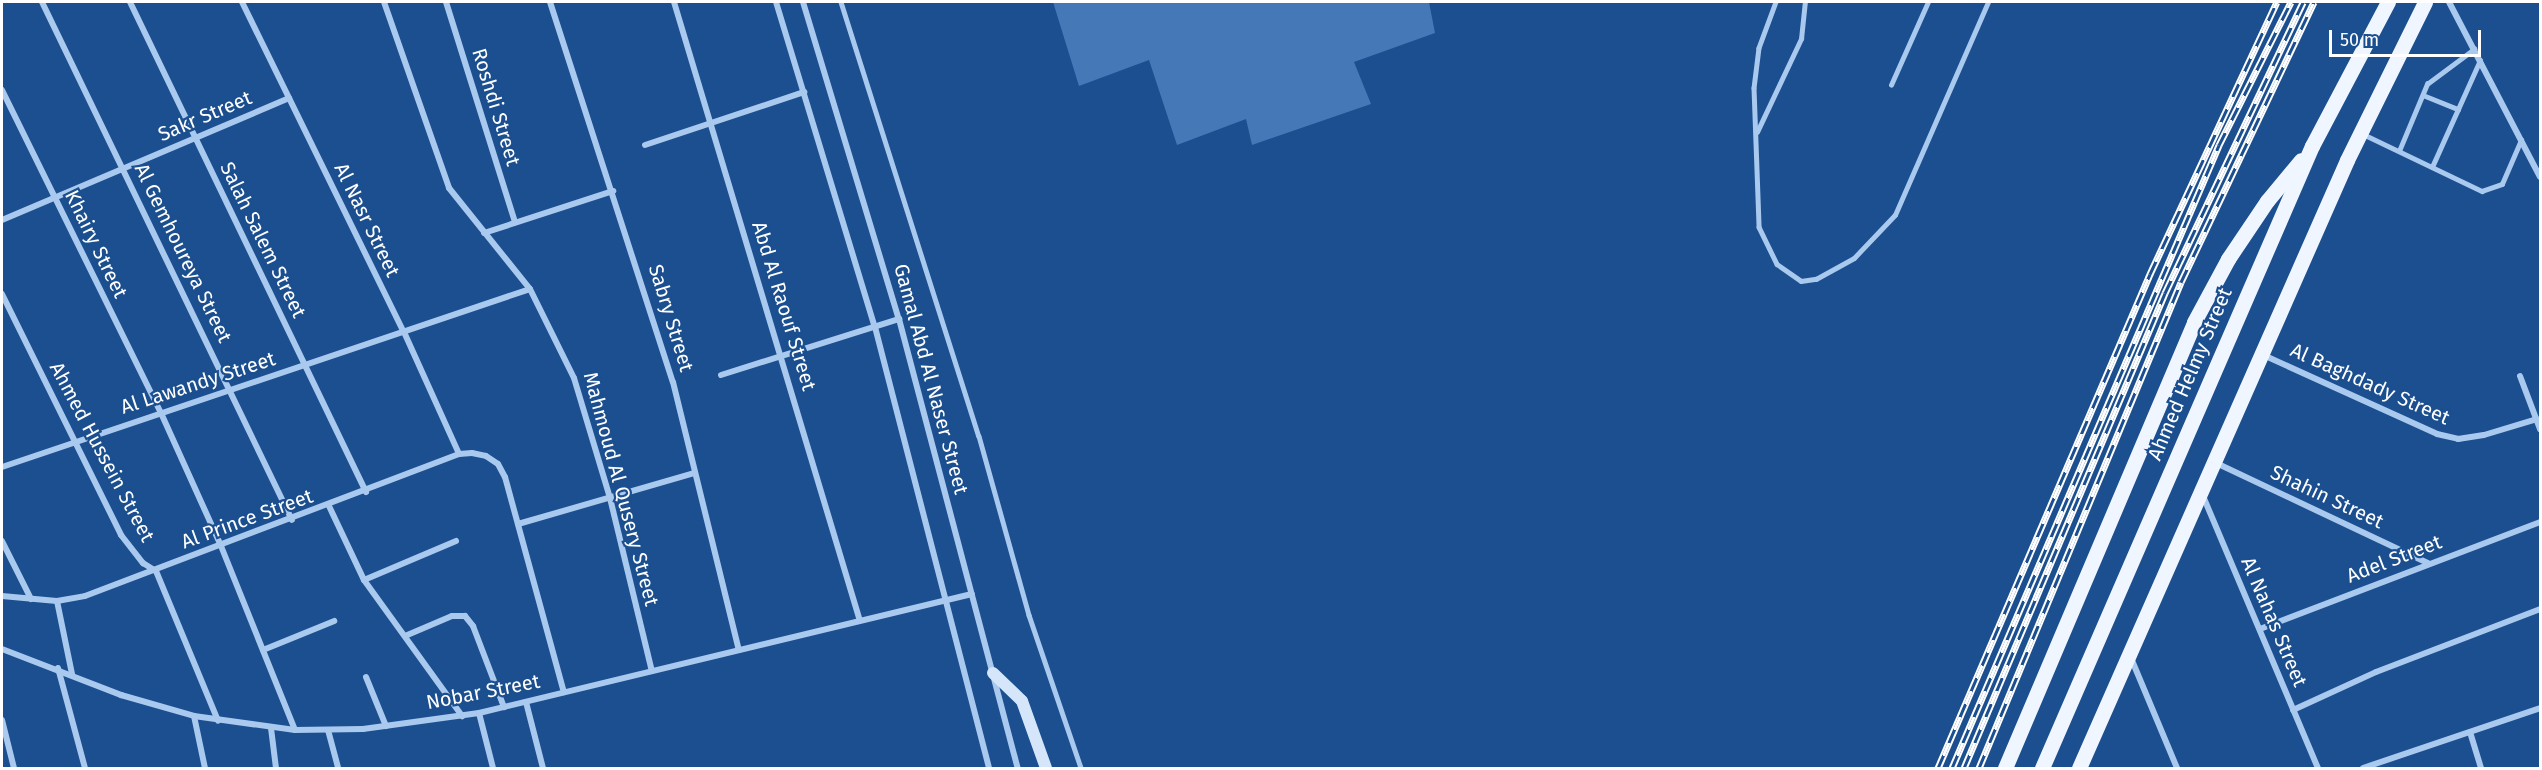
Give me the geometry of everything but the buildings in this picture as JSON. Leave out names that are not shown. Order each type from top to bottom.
[{"type":"main road","name":"Ahmed Helmy Street","points":[[2042,768],[2312,146],[2388,2]]},
{"type":"main road","points":[[2079,768],[2130,655],[2200,488],[2361,133],[2425,2]]},
{"type":"main road","points":[[2005,768],[2194,322],[2228,259],[2267,201],[2312,146]]},
{"type":"main road","points":[[993,674],[1022,701],[1046,768]]},
{"type":"street","name":"Al Gemhoureya Street","points":[[42,2],[292,520]]},
{"type":"street","name":"Salah Salem Street","points":[[130,2],[366,492]]},
{"type":"street","name":"Al Nasr Street","points":[[242,2],[404,332],[459,454]]},
{"type":"street","name":"Mahmoud Al Qusery Street","points":[[384,2],[449,188],[530,289],[574,378],[610,498],[652,671]]},
{"type":"street","name":"Roshdi Street","points":[[446,2],[515,222]]},
{"type":"street","name":"Sabry Street","points":[[550,2],[670,371],[739,650]]},
{"type":"street","name":"Abd Al Raouf Street","points":[[674,2],[712,122],[860,621]]},
{"type":"street","name":"Gamal Abd Al Naser Street","points":[[776,2],[874,327],[989,768]]},
{"type":"street","name":"Gamal Abd Al Naser Street","points":[[803,2],[899,319],[1018,768]]},
{"type":"street","points":[[2449,2],[2541,177]]},
{"type":"street","name":"Khairy Street","points":[[2,90],[161,412],[221,546],[295,730]]},
{"type":"street","points":[[645,145],[804,92]]},
{"type":"street","name":"Sakr Street","points":[[2,220],[289,98]]},
{"type":"street","points":[[484,233],[613,190]]},
{"type":"street","name":"Al Lawandy Street","points":[[2,467],[75,440],[305,366],[530,289]]},
{"type":"street","name":"Ahmed Hussein Street","points":[[2,294],[121,535],[143,563],[156,571],[218,721]]},
{"type":"street","points":[[722,375],[899,319]]},
{"type":"street","name":"Al Baghdady Street","points":[[2261,354],[2437,434],[2458,439],[2484,435],[2537,419]]},
{"type":"street","points":[[2520,376],[2541,429]]},
{"type":"street","name":"Al Prince Street","points":[[2,596],[57,601],[85,596],[366,492],[459,454],[486,456],[498,464],[518,524]]},
{"type":"street","name":"Shahin Street","points":[[2212,462],[2427,563]]},
{"type":"street","points":[[564,692],[518,524],[696,473]]},
{"type":"street","name":"Al Nahas Street","points":[[2200,488],[2318,768]]},
{"type":"street","points":[[329,506],[364,580],[462,716]]},
{"type":"street","name":"Adel Street","points":[[2260,629],[2427,563],[2541,522]]},
{"type":"street","points":[[2,541],[31,599]]},
{"type":"street","points":[[364,580],[456,541]]},
{"type":"street","name":"Nobar Street","points":[[2,649],[58,668],[121,695],[194,716],[271,728],[328,730],[386,726],[462,716],[972,594]]},
{"type":"street","points":[[57,601],[72,674]]},
{"type":"street","points":[[2293,710],[2387,668],[2541,609]]},
{"type":"street","points":[[405,636],[452,616],[465,616],[473,626],[504,707]]},
{"type":"street","points":[[263,650],[334,621]]},
{"type":"street","points":[[2130,655],[2177,768]]},
{"type":"street","points":[[58,668],[85,768]]},
{"type":"street","points":[[366,677],[386,726]]},
{"type":"street","points":[[526,702],[543,768]]},
{"type":"street","points":[[2363,768],[2541,708]]},
{"type":"street","points":[[479,712],[493,768]]},
{"type":"street","points":[[194,716],[205,768]]},
{"type":"street","points":[[2,720],[14,768]]},
{"type":"street","points":[[271,728],[276,768]]},
{"type":"street","points":[[328,730],[338,768]]},
{"type":"street","points":[[2470,732],[2481,768]]},
{"type":"lane","points":[[841,2],[979,436],[1029,615],[1081,768]]},
{"type":"lane","points":[[1776,2],[1759,48],[1754,88],[1759,227],[1768,253],[1784,271],[1801,281],[1836,270],[1870,246],[1895,215],[1988,2]]},
{"type":"lane","points":[[1756,134],[1801,39],[1805,2]]},
{"type":"lane","points":[[1892,85],[1928,2]]},
{"type":"lane","points":[[2399,151],[2432,79],[2463,60],[2474,49]]},
{"type":"lane","points":[[2432,167],[2480,60]]},
{"type":"lane","points":[[2423,95],[2458,109]]},
{"type":"lane","points":[[2361,133],[2432,167],[2490,191],[2502,184],[2521,140]]},
{"type":"railway","points":[[1938,768],[2150,274],[2277,2]]},
{"type":"railway","points":[[1952,768],[2219,145],[2291,2]]},
{"type":"railway","points":[[1964,768],[2165,293],[2303,2]]},
{"type":"railway","points":[[1979,768],[2181,282],[2314,2]]}]
